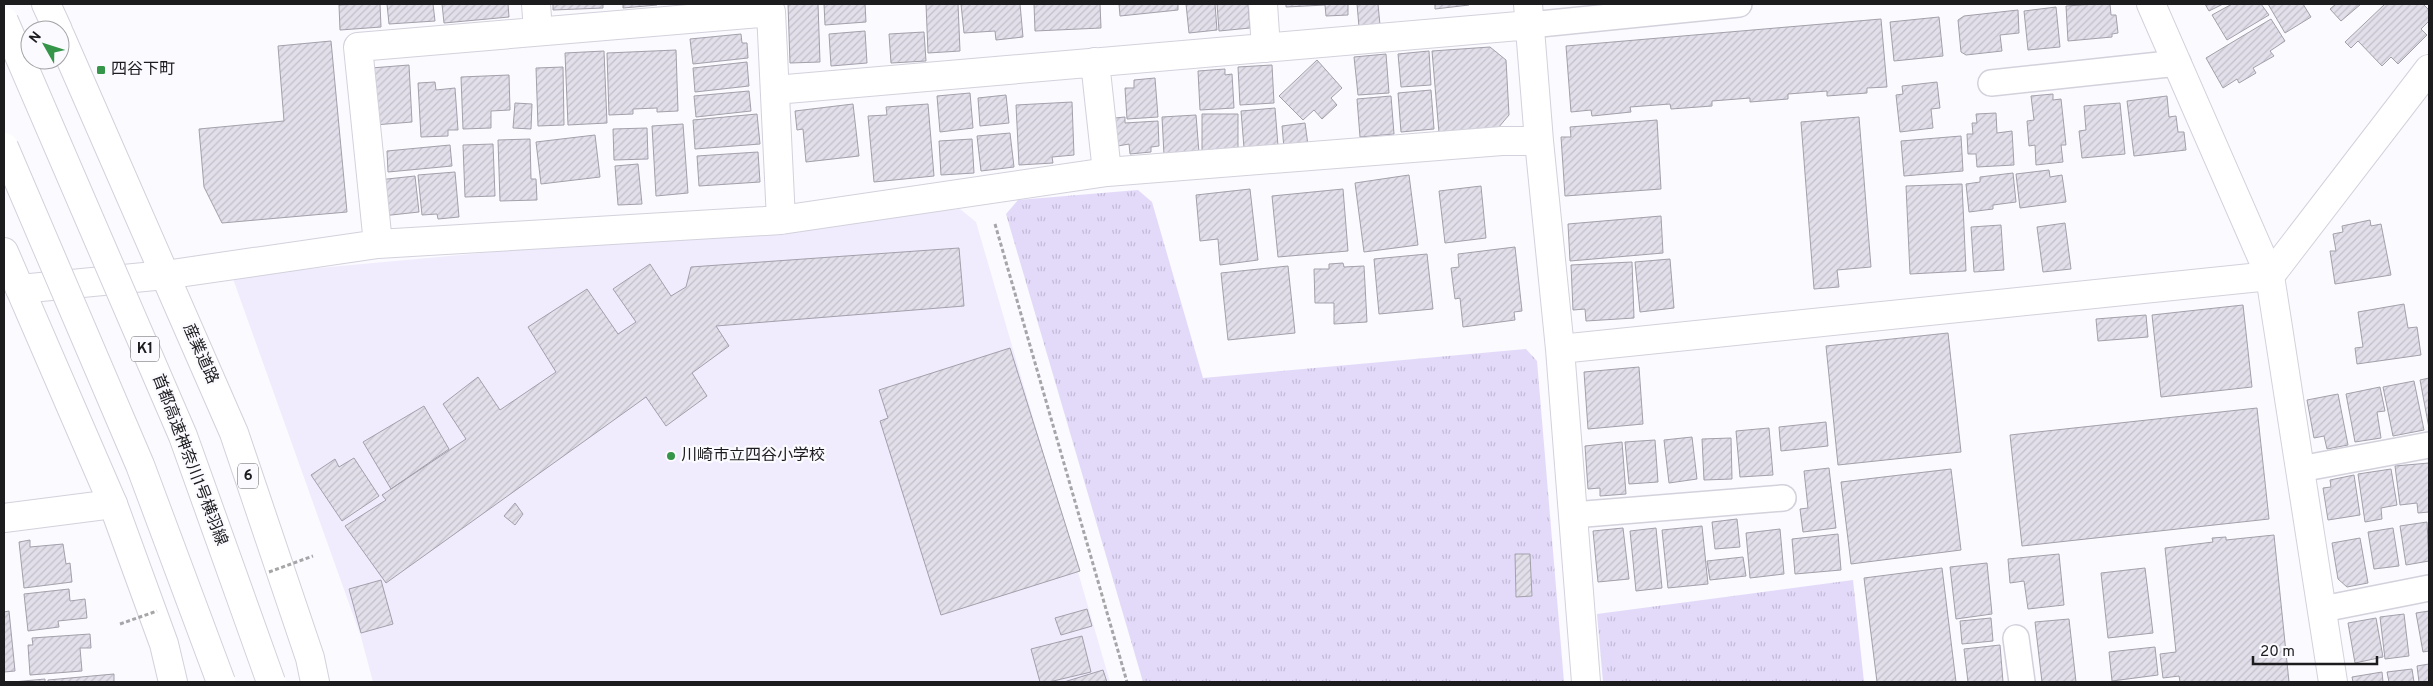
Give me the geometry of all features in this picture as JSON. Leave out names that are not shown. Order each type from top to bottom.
[{"type":"main road","points":[[46,4],[53,20]]},
{"type":"main road","points":[[536,4],[538,31]]},
{"type":"main road","points":[[1263,4],[1266,48]]},
{"type":"main road","points":[[2151,4],[2270,276],[2333,682]]},
{"type":"main road","points":[[378,244],[358,47],[771,12],[781,220]]},
{"type":"main road","points":[[775,90],[1266,48],[1529,14],[1539,140],[1560,349],[1586,682]]},
{"type":"main road","name":"首都高速神奈川1号横羽線","points":[[4,21],[183,436],[271,682]]},
{"type":"main road","name":"産業道路","points":[[70,59],[234,433],[310,658],[315,682]]},
{"type":"main road","points":[[1095,62],[1107,172]]},
{"type":"main road","points":[[1560,349],[2270,276],[2429,70]]},
{"type":"main road","points":[[20,289],[165,275],[378,244],[781,220],[1107,172],[1502,141],[1539,140]]},
{"type":"main road","points":[[4,147],[140,465],[220,682]]},
{"type":"main road","points":[[4,252],[113,504],[164,644],[172,682]]},
{"type":"main road","points":[[4,518],[113,504]]},
{"type":"lane","points":[[1529,14],[1740,4]]},
{"type":"lane","points":[[1991,84],[2178,63]]},
{"type":"lane","points":[[2300,469],[2429,445]]},
{"type":"lane","points":[[1573,515],[1783,498]]},
{"type":"lane","points":[[2323,609],[2429,588]]},
{"type":"lane","points":[[2016,638],[2022,682]]},
{"type":"path","points":[[985,190],[1127,682]]},
{"type":"shaded area","name":"川崎市立四谷小学校","points":[[960,209],[976,222],[1110,682],[373,682],[361,637],[232,276]]},
{"type":"green space","points":[[1138,190],[1152,202],[1203,378],[1526,349],[1537,361],[1564,682],[1143,682],[1006,214],[1018,200]]},
{"type":"green space","points":[[1853,580],[1864,682],[1603,682],[1597,614]]},
{"type":"building","points":[[380,4],[381,27],[340,30],[339,5]]},
{"type":"building","points":[[387,4],[433,4],[435,21],[389,24]]},
{"type":"building","points":[[442,4],[508,4],[509,17],[444,23]]},
{"type":"building","points":[[553,4],[603,4],[603,8],[553,10]]},
{"type":"building","points":[[623,4],[657,4],[657,5],[623,8]]},
{"type":"building","points":[[788,4],[818,4],[820,62],[790,63]]},
{"type":"building","points":[[824,4],[865,4],[866,22],[825,25]]},
{"type":"building","points":[[926,4],[958,4],[960,51],[928,53]]},
{"type":"building","points":[[961,4],[1020,4],[1023,37],[996,40],[995,31],[964,33]]},
{"type":"building","points":[[1034,4],[1100,4],[1101,28],[1035,31]]},
{"type":"building","points":[[1119,4],[1178,4],[1178,10],[1120,16]]},
{"type":"building","points":[[1186,4],[1215,4],[1217,30],[1189,33]]},
{"type":"building","points":[[1217,4],[1248,4],[1250,28],[1219,31]]},
{"type":"building","points":[[1286,4],[1348,4],[1348,15],[1326,16],[1325,5],[1286,7]]},
{"type":"building","points":[[1357,4],[1378,4],[1380,25],[1359,27]]},
{"type":"building","points":[[1435,4],[1469,4],[1469,5],[1435,9]]},
{"type":"building","points":[[2110,4],[2111,15],[2116,15],[2118,33],[2112,34],[2112,37],[2068,41],[2066,6]]},
{"type":"building","points":[[2205,4],[2223,4],[2209,11]]},
{"type":"building","points":[[2232,4],[2261,4],[2269,15],[2227,40],[2212,15]]},
{"type":"building","points":[[2268,4],[2303,4],[2311,17],[2285,33]]},
{"type":"building","points":[[2336,4],[2361,4],[2341,21],[2330,9]]},
{"type":"building","points":[[2385,4],[2423,4],[2429,10],[2429,21],[2421,29],[2427,35],[2398,64],[2391,57],[2382,66],[2358,41],[2351,48],[2345,42]]},
{"type":"building","points":[[2056,7],[2060,47],[2028,50],[2024,11]]},
{"type":"building","points":[[2018,10],[2019,33],[2000,35],[2002,51],[1966,55],[1961,52],[1958,20],[1964,16]]},
{"type":"building","points":[[1939,17],[1943,56],[1894,61],[1890,22]]},
{"type":"building","points":[[1881,19],[1887,87],[1867,88],[1867,93],[1827,96],[1827,91],[1788,94],[1788,99],[1750,102],[1750,98],[1712,101],[1712,106],[1671,109],[1670,104],[1630,107],[1631,112],[1592,116],[1591,110],[1571,112],[1566,46]]},
{"type":"building","points":[[2271,19],[2285,41],[2270,51],[2274,56],[2253,68],[2256,73],[2239,83],[2237,79],[2223,88],[2206,58]]},
{"type":"building","points":[[865,31],[867,63],[831,66],[829,34]]},
{"type":"building","points":[[924,32],[926,61],[891,63],[889,34]]},
{"type":"building","points":[[741,34],[742,43],[747,43],[748,58],[693,64],[690,39]]},
{"type":"building","points":[[331,41],[347,212],[222,223],[204,187],[199,129],[284,121],[278,46]]},
{"type":"building","points":[[1490,47],[1506,60],[1509,115],[1498,128],[1439,133],[1432,51]]},
{"type":"building","points":[[676,50],[678,111],[657,112],[657,108],[633,109],[633,114],[609,115],[607,53]]},
{"type":"building","points":[[604,51],[607,123],[568,125],[565,53]]},
{"type":"building","points":[[1429,51],[1431,85],[1401,87],[1398,54]]},
{"type":"building","points":[[1386,54],[1389,93],[1358,95],[1354,57]]},
{"type":"building","points":[[1317,60],[1342,88],[1331,98],[1337,105],[1322,119],[1314,110],[1303,120],[1279,96]]},
{"type":"building","points":[[747,62],[749,86],[695,92],[693,68]]},
{"type":"building","points":[[409,65],[412,122],[374,125],[371,68]]},
{"type":"building","points":[[1272,65],[1274,103],[1240,105],[1238,67]]},
{"type":"building","points":[[563,67],[564,125],[538,126],[536,68]]},
{"type":"building","points":[[1225,69],[1225,75],[1232,74],[1234,108],[1200,110],[1198,71]]},
{"type":"building","points":[[509,75],[510,110],[491,111],[491,128],[463,129],[461,77]]},
{"type":"building","points":[[1155,78],[1158,117],[1127,119],[1125,88],[1134,88],[1134,80]]},
{"type":"building","points":[[435,82],[436,90],[455,88],[458,130],[448,130],[448,136],[421,137],[418,83]]},
{"type":"building","points":[[1937,82],[1940,108],[1931,109],[1933,128],[1900,132],[1896,95],[1903,94],[1902,86]]},
{"type":"building","points":[[1431,90],[1434,129],[1401,132],[1398,93]]},
{"type":"building","points":[[749,91],[751,111],[696,117],[694,96]]},
{"type":"building","points":[[970,93],[973,128],[940,132],[937,96]]},
{"type":"building","points":[[2053,94],[2053,100],[2061,99],[2066,145],[2061,145],[2063,162],[2036,165],[2035,145],[2029,146],[2027,121],[2034,120],[2031,96]]},
{"type":"building","points":[[1006,95],[1009,123],[980,126],[978,98]]},
{"type":"building","points":[[1391,96],[1394,134],[1360,137],[1357,99]]},
{"type":"building","points":[[2167,96],[2169,117],[2176,116],[2178,132],[2184,132],[2186,150],[2134,156],[2127,101]]},
{"type":"building","points":[[1072,102],[1074,155],[1052,157],[1053,163],[1019,165],[1016,105]]},
{"type":"building","points":[[515,103],[532,104],[531,129],[513,128]]},
{"type":"building","points":[[2120,103],[2125,154],[2082,158],[2079,131],[2086,130],[2084,106]]},
{"type":"building","points":[[853,104],[859,156],[806,162],[803,129],[797,130],[795,111]]},
{"type":"building","points":[[928,104],[934,176],[874,182],[868,116],[887,115],[886,107]]},
{"type":"building","points":[[1275,108],[1278,146],[1244,148],[1241,111]]},
{"type":"building","points":[[1996,113],[1997,133],[2012,131],[2014,165],[1977,167],[1976,154],[1968,154],[1967,134],[1973,134],[1972,123],[1977,123],[1976,114]]},
{"type":"building","points":[[757,114],[760,144],[695,149],[693,120]]},
{"type":"building","points":[[1202,114],[1238,114],[1238,151],[1202,152]]},
{"type":"building","points":[[1196,115],[1199,153],[1164,155],[1162,117]]},
{"type":"building","points":[[1125,117],[1125,123],[1158,121],[1159,146],[1151,147],[1151,152],[1130,154],[1129,144],[1118,146],[1115,118]]},
{"type":"building","points":[[1859,117],[1871,267],[1837,270],[1839,287],[1814,289],[1801,122]]},
{"type":"building","points":[[1657,120],[1661,189],[1565,196],[1561,137],[1571,137],[1570,127]]},
{"type":"building","points":[[1305,123],[1308,145],[1284,148],[1282,126]]},
{"type":"building","points":[[683,124],[688,193],[656,196],[652,126]]},
{"type":"building","points":[[647,128],[648,159],[614,160],[613,129]]},
{"type":"building","points":[[1010,133],[1014,167],[981,171],[977,136]]},
{"type":"building","points":[[595,135],[600,177],[541,184],[536,142]]},
{"type":"building","points":[[1961,136],[1963,171],[1904,176],[1901,141]]},
{"type":"building","points":[[530,139],[531,179],[536,179],[537,200],[500,201],[498,140]]},
{"type":"building","points":[[972,139],[974,173],[941,175],[939,141]]},
{"type":"building","points":[[493,144],[495,196],[465,197],[463,145]]},
{"type":"building","points":[[450,145],[452,166],[388,172],[387,151]]},
{"type":"building","points":[[758,152],[760,182],[699,186],[697,156]]},
{"type":"building","points":[[638,164],[642,204],[618,205],[615,166]]},
{"type":"building","points":[[2049,170],[2050,177],[2062,175],[2066,202],[2020,208],[2016,174]]},
{"type":"building","points":[[455,172],[459,217],[438,219],[437,214],[422,215],[418,175]]},
{"type":"building","points":[[2013,173],[2016,202],[1993,205],[1993,209],[1969,212],[1966,184],[1980,182],[1980,177]]},
{"type":"building","points":[[1409,175],[1418,245],[1364,252],[1355,183]]},
{"type":"building","points":[[415,176],[419,212],[382,216],[378,180]]},
{"type":"building","points":[[1962,184],[1966,271],[1910,274],[1906,186]]},
{"type":"building","points":[[1481,186],[1486,238],[1445,243],[1439,191]]},
{"type":"building","points":[[1250,189],[1258,260],[1220,265],[1218,239],[1200,241],[1196,195]]},
{"type":"building","points":[[1343,189],[1348,251],[1278,257],[1272,196]]},
{"type":"building","points":[[1661,216],[1663,253],[1570,261],[1568,224]]},
{"type":"building","points":[[2370,220],[2371,226],[2381,224],[2391,275],[2335,284],[2330,251],[2336,251],[2333,234],[2343,232],[2342,226]]},
{"type":"building","points":[[2065,223],[2071,269],[2043,272],[2037,227]]},
{"type":"building","points":[[2001,225],[2004,270],[1974,272],[1971,227]]},
{"type":"building","points":[[1515,247],[1522,311],[1514,312],[1515,320],[1463,327],[1460,298],[1455,299],[1451,268],[1459,267],[1458,254]]},
{"type":"building","points":[[959,248],[964,306],[716,326],[729,346],[692,373],[707,396],[666,426],[646,397],[386,583],[345,526],[386,500],[382,495],[466,439],[443,404],[478,377],[500,410],[556,372],[528,327],[587,289],[618,334],[636,322],[613,289],[650,264],[671,296],[686,287],[691,267]]},
{"type":"building","points":[[1427,254],[1433,309],[1379,314],[1374,259]]},
{"type":"building","points":[[1670,259],[1674,308],[1640,312],[1635,262]]},
{"type":"building","points":[[1632,262],[1634,318],[1586,321],[1585,309],[1573,310],[1571,265]]},
{"type":"building","points":[[1343,263],[1344,267],[1364,266],[1367,322],[1334,324],[1334,303],[1315,303],[1314,269],[1329,269],[1329,264]]},
{"type":"building","points":[[1288,266],[1295,333],[1228,340],[1221,273]]},
{"type":"building","points":[[2404,304],[2408,328],[2417,327],[2421,355],[2357,364],[2355,348],[2363,347],[2358,312]]},
{"type":"building","points":[[2243,305],[2252,387],[2161,397],[2152,315]]},
{"type":"building","points":[[2146,315],[2148,337],[2098,341],[2096,319]]},
{"type":"building","points":[[1948,333],[1961,452],[1838,465],[1826,346]]},
{"type":"building","points":[[1010,348],[1080,571],[941,615],[880,421],[888,418],[879,390]]},
{"type":"building","points":[[1639,367],[1643,424],[1588,429],[1584,372]]},
{"type":"building","points":[[2429,378],[2429,428],[2420,380]]},
{"type":"building","points":[[2414,381],[2424,430],[2393,436],[2383,387]]},
{"type":"building","points":[[2380,387],[2385,411],[2377,412],[2381,438],[2355,442],[2346,394]]},
{"type":"building","points":[[2338,394],[2348,445],[2327,449],[2324,436],[2314,438],[2307,400]]},
{"type":"building","points":[[424,406],[449,449],[391,489],[363,442]]},
{"type":"building","points":[[2257,408],[2269,519],[2022,546],[2010,435]]},
{"type":"building","points":[[1826,422],[1828,446],[1781,451],[1779,427]]},
{"type":"building","points":[[1769,428],[1773,475],[1740,477],[1736,431]]},
{"type":"building","points":[[1692,437],[1697,479],[1669,483],[1664,440]]},
{"type":"building","points":[[1731,438],[1732,479],[1704,480],[1702,439]]},
{"type":"building","points":[[1655,440],[1658,482],[1629,484],[1625,442]]},
{"type":"building","points":[[1622,442],[1626,494],[1600,496],[1600,488],[1588,489],[1585,446]]},
{"type":"building","points":[[354,458],[379,496],[342,521],[311,475],[335,459],[339,467]]},
{"type":"building","points":[[2429,463],[2429,512],[2418,513],[2417,503],[2400,505],[2395,466]]},
{"type":"building","points":[[1829,468],[1836,528],[1803,532],[1800,509],[1808,508],[1804,471]]},
{"type":"building","points":[[1951,469],[1961,550],[1851,564],[1841,482]]},
{"type":"building","points":[[2391,469],[2397,505],[2381,508],[2382,519],[2365,522],[2358,474]]},
{"type":"building","points":[[2354,475],[2360,515],[2328,520],[2323,488],[2331,487],[2330,480]]},
{"type":"building","points":[[515,503],[523,514],[515,525],[504,516]]},
{"type":"building","points":[[1737,519],[1740,547],[1715,549],[1712,522]]},
{"type":"building","points":[[2427,522],[2429,561],[2406,565],[2400,526]]},
{"type":"building","points":[[1702,526],[1708,584],[1668,588],[1662,530]]},
{"type":"building","points":[[1623,528],[1629,579],[1598,582],[1593,531]]},
{"type":"building","points":[[1656,528],[1662,588],[1636,591],[1630,531]]},
{"type":"building","points":[[2393,528],[2399,566],[2374,569],[2368,532]]},
{"type":"building","points":[[1780,529],[1784,574],[1750,578],[1746,533]]},
{"type":"building","points":[[1838,534],[1841,570],[1795,574],[1792,539]]},
{"type":"building","points":[[2274,535],[2289,682],[2180,682],[2179,676],[2163,678],[2160,654],[2176,652],[2165,548],[2213,542],[2212,538],[2226,537],[2226,540]]},
{"type":"building","points":[[2360,538],[2368,583],[2347,587],[2338,579],[2332,543]]},
{"type":"building","points":[[30,540],[30,547],[63,544],[66,564],[70,563],[72,582],[24,588],[19,542]]},
{"type":"building","points":[[1515,554],[1530,554],[1532,596],[1516,597]]},
{"type":"building","points":[[2059,554],[2064,605],[2028,609],[2024,581],[2010,583],[2008,559]]},
{"type":"building","points":[[1743,557],[1746,576],[1710,580],[1707,561]]},
{"type":"building","points":[[1987,563],[1992,614],[1956,619],[1950,567]]},
{"type":"building","points":[[1942,568],[1956,682],[1877,682],[1864,578]]},
{"type":"building","points":[[2145,568],[2153,633],[2108,638],[2101,573]]},
{"type":"building","points":[[381,580],[393,624],[361,633],[349,589]]},
{"type":"building","points":[[69,589],[70,601],[85,599],[87,618],[58,621],[59,627],[28,631],[24,594]]},
{"type":"building","points":[[1087,609],[1092,626],[1061,635],[1055,618]]},
{"type":"building","points":[[9,611],[15,671],[4,672],[4,612]]},
{"type":"building","points":[[2429,611],[2429,651],[2423,652],[2416,613]]},
{"type":"building","points":[[2404,614],[2409,656],[2385,659],[2380,617]]},
{"type":"building","points":[[1991,618],[1993,641],[1962,644],[1960,621]]},
{"type":"building","points":[[2376,618],[2383,657],[2355,663],[2348,623]]},
{"type":"building","points":[[2069,619],[2076,682],[2042,682],[2035,622]]},
{"type":"building","points":[[90,634],[91,648],[80,648],[82,671],[30,675],[28,645],[33,645],[32,638]]},
{"type":"building","points":[[1082,636],[1091,672],[1049,682],[1040,682],[1031,649]]},
{"type":"building","points":[[2000,645],[2003,682],[1968,682],[1964,649]]},
{"type":"building","points":[[2155,647],[2158,675],[2112,681],[2109,652]]},
{"type":"building","points":[[2429,664],[2429,682],[2419,682],[2417,666]]},
{"type":"building","points":[[2412,669],[2414,682],[2389,682],[2387,672]]},
{"type":"building","points":[[1103,670],[1107,682],[1064,682]]},
{"type":"building","points":[[2382,672],[2383,682],[2353,682],[2352,677]]},
{"type":"building","points":[[114,674],[114,682],[48,682],[48,680]]},
{"type":"building","points":[[45,679],[45,682],[13,682]]},
{"type":"place","name":"四谷下町","points":[[101,70]]},
{"type":"place","name":"川崎市立四谷小学校","points":[[671,456]]}]
